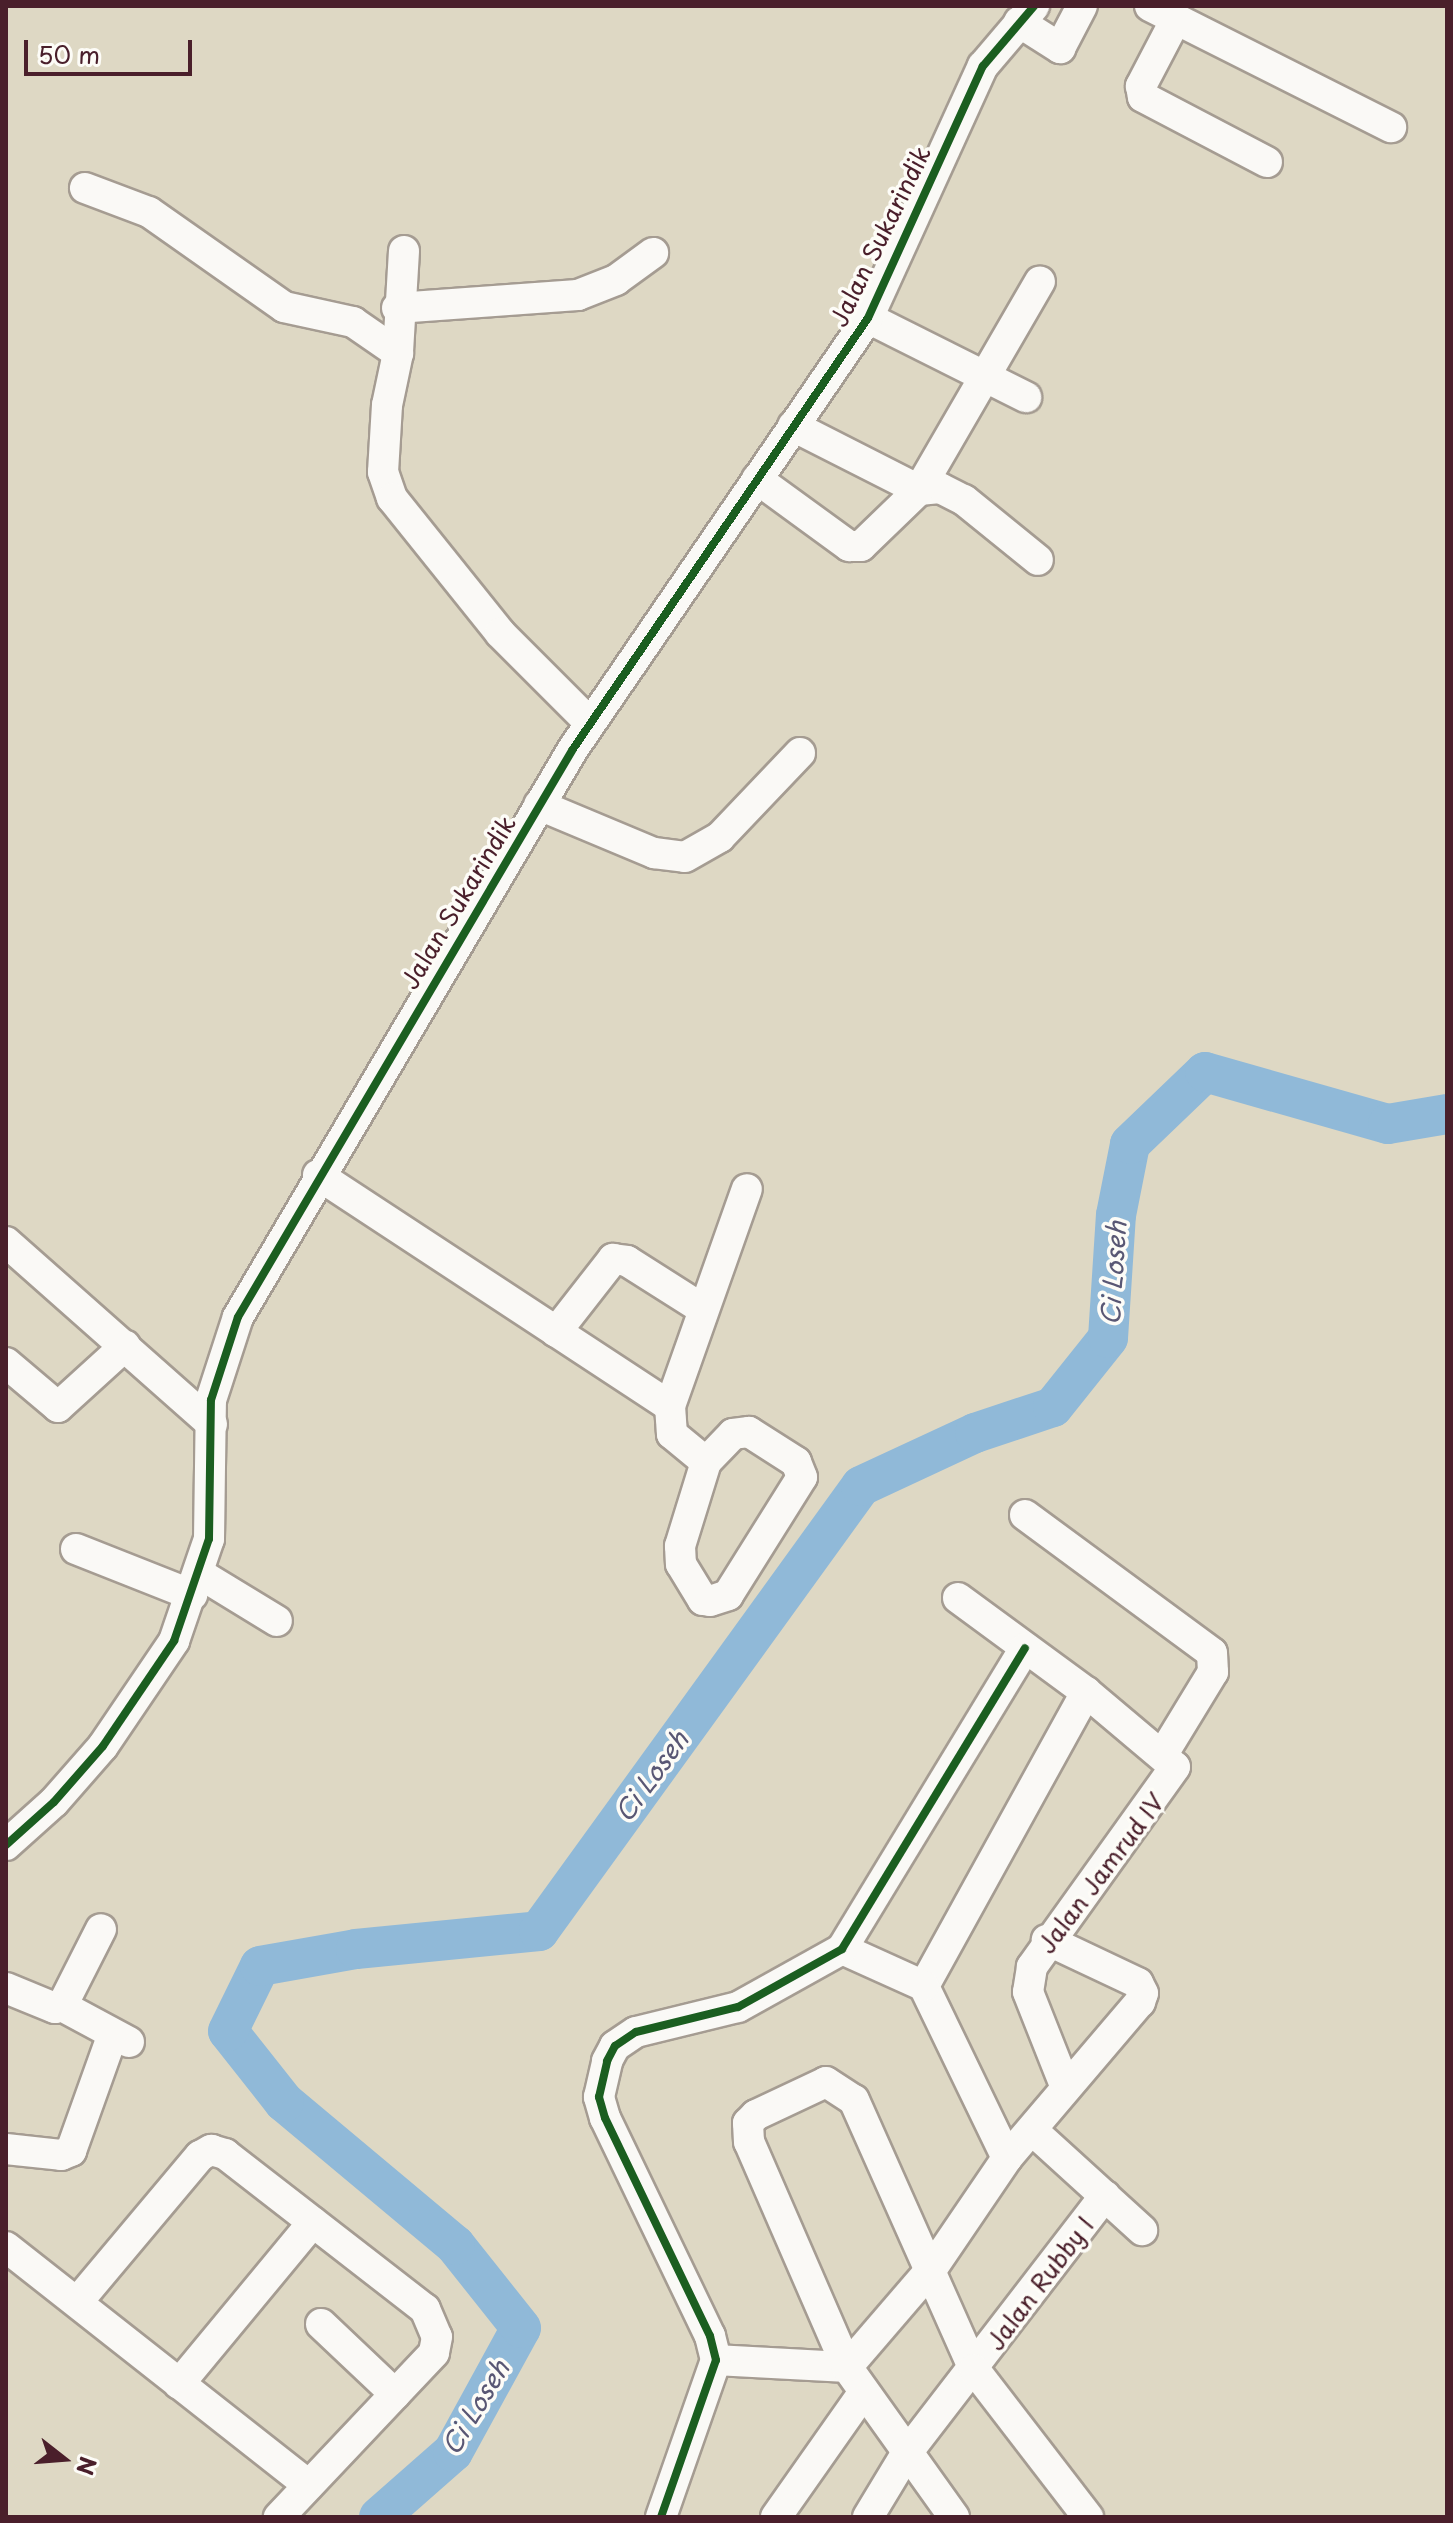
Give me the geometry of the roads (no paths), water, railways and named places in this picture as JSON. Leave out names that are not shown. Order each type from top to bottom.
[{"type":"street","points":[[1027,14],[1060,48],[1082,6]]},
{"type":"street","points":[[1267,162],[1143,97],[1141,86],[1163,13],[1391,127]]},
{"type":"street","name":"Jalan Sukarindik","points":[[6,1845],[54,1802],[103,1746],[163,1660],[196,1585],[213,1516],[211,1400],[225,1346],[318,1175],[590,723],[868,318],[983,66],[1027,14]]},
{"type":"street","points":[[85,188],[149,212],[284,307],[353,322],[398,353]]},
{"type":"street","points":[[404,251],[397,308],[398,353],[387,405],[383,472],[392,498],[500,633],[590,723]]},
{"type":"street","points":[[397,308],[578,295],[616,280],[653,253]]},
{"type":"street","points":[[757,479],[855,548],[919,490],[989,375],[1040,281]]},
{"type":"street","points":[[868,318],[989,375],[1026,397]]},
{"type":"street","points":[[793,426],[919,490],[940,488],[964,500],[1038,560]]},
{"type":"street","points":[[539,805],[654,853],[685,857],[720,837],[800,753]]},
{"type":"street","points":[[318,1175],[670,1406]]},
{"type":"street","points":[[706,1462],[672,1434],[670,1406],[701,1308],[747,1189]]},
{"type":"street","points":[[12,1258],[125,1346],[212,1424]]},
{"type":"street","points":[[556,1332],[613,1259],[627,1261],[701,1308]]},
{"type":"street","points":[[6,1363],[58,1407],[67,1405],[125,1346]]},
{"type":"street","points":[[749,1432],[796,1462],[802,1477],[728,1595],[710,1601],[703,1600],[681,1564],[680,1546],[706,1462],[733,1434],[749,1432]]},
{"type":"street","points":[[958,1598],[1086,1692],[1163,1754],[1213,1672],[1212,1653],[1025,1515]]},
{"type":"street","points":[[76,1549],[196,1585],[277,1621]]},
{"type":"street","points":[[661,2517],[716,2360],[710,2336],[605,2118],[601,2078],[615,2046],[636,2032],[738,2007],[842,1949],[1025,1648]]},
{"type":"street","points":[[924,1986],[1086,1692]]},
{"type":"street","name":"Jalan Jamrud IV","points":[[1066,2088],[1028,1992],[1032,1967],[1047,1940],[1172,1777],[1174,1763],[1163,1754]]},
{"type":"street","points":[[62,2006],[101,1929]]},
{"type":"street","points":[[776,2517],[855,2380],[1007,2158],[1140,2002],[1143,1993],[1138,1983],[1047,1940]]},
{"type":"street","points":[[842,1949],[924,1986],[1007,2158]]},
{"type":"street","points":[[6,1988],[55,2008],[62,2006],[121,2038],[71,2151],[61,2155],[6,2149]]},
{"type":"street","points":[[954,2517],[855,2380],[752,2153],[748,2123],[826,2082],[846,2091],[933,2267],[974,2369],[1087,2517]]},
{"type":"street","points":[[1032,2130],[1142,2230]]},
{"type":"street","points":[[79,2300],[200,2156],[211,2150],[225,2154],[425,2309],[434,2324],[434,2353],[279,2517]]},
{"type":"street","name":"Jalan Rubby I","points":[[868,2517],[906,2454],[1105,2196]]},
{"type":"street","points":[[179,2384],[313,2222]]},
{"type":"street","points":[[6,2247],[79,2300],[179,2384],[308,2485]]},
{"type":"street","points":[[321,2324],[395,2394]]},
{"type":"street","points":[[716,2360],[855,2380]]},
{"type":"waterway","name":"Ci Loseh","points":[[379,2517],[453,2452],[521,2328],[455,2245],[284,2102],[228,2031],[260,1966],[356,1949],[539,1931],[861,1486],[975,1433],[1053,1407],[1108,1338],[1116,1215],[1130,1144],[1205,1072],[1388,1124],[1447,1114]]}]
